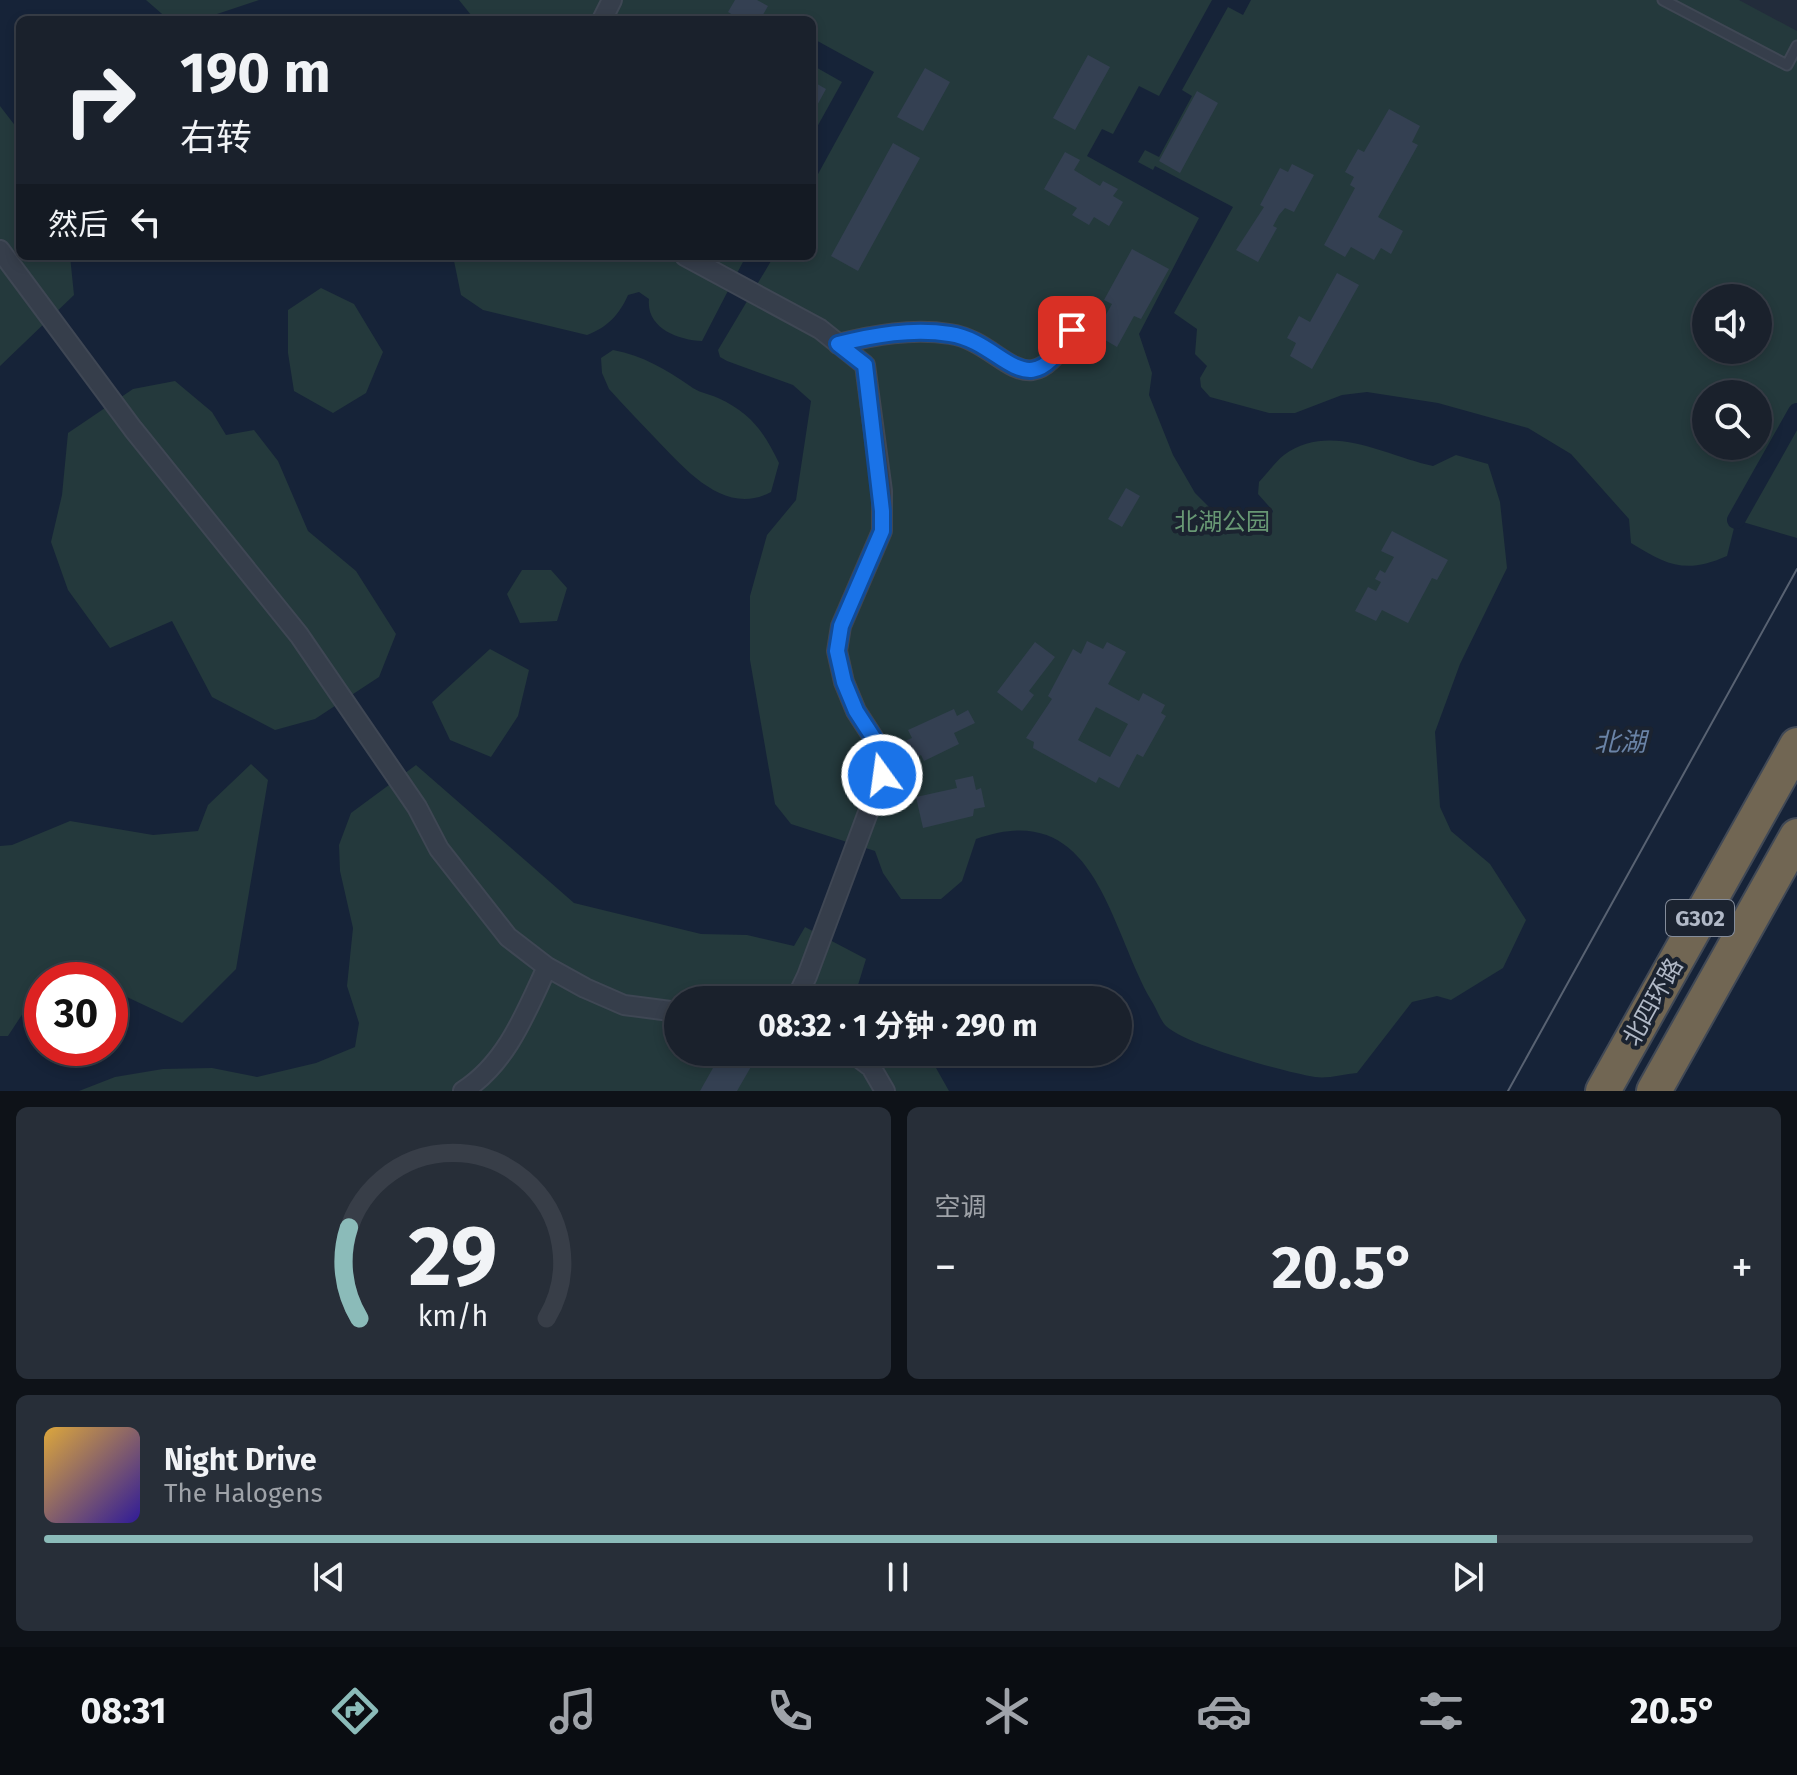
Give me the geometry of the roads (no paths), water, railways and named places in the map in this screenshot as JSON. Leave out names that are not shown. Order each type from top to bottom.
[{"type":"highway","name":"北四环路","points":[[1603,1091],[1797,745]]},
{"type":"highway","name":"北四环路","points":[[1654,1091],[1797,836]]},
{"type":"street","points":[[0,250],[133,429],[330,678],[417,807],[439,849],[508,937],[547,967],[624,1005],[664,1010]]},
{"type":"street","points":[[692,260],[820,329],[865,365],[882,491],[882,531],[841,626],[837,651],[844,682],[856,711],[878,745],[882,775],[802,986]]},
{"type":"street","points":[[838,344],[875,335],[953,334],[1019,369],[1036,370],[1057,357],[1072,330]]},
{"type":"street","points":[[463,1091],[476,1083],[512,1041],[547,967]]},
{"type":"street","points":[[870,1066],[885,1091]]},
{"type":"lane","points":[[1663,0],[1787,65],[1797,46]]},
{"type":"water","points":[[0,0],[146,0],[164,16],[16,16],[16,127],[0,106]]},
{"type":"water","points":[[259,0],[459,0],[472,16],[211,16]]},
{"type":"water","name":"北湖","points":[[1212,0],[1251,0],[1243,15],[1228,7],[1182,90],[1192,96],[1159,157],[1145,150],[1138,162],[1153,170],[1155,166],[1233,207],[1174,313],[1197,329],[1195,354],[1207,366],[1200,378],[1201,387],[1210,397],[1269,413],[1295,413],[1342,395],[1367,392],[1438,403],[1528,428],[1571,454],[1629,519],[1631,543],[1678,565],[1700,565],[1727,556],[1736,520],[1797,538],[1797,1091],[949,1091],[935,1066],[1132,1066],[1132,986],[859,986],[866,959],[805,927],[794,946],[747,935],[701,934],[574,903],[416,765],[351,813],[339,845],[340,871],[353,928],[347,986],[359,1023],[355,1047],[316,1063],[257,1077],[212,1068],[163,1069],[115,1077],[79,1091],[0,1091],[0,1036],[8,1036],[24,1012],[24,1066],[128,1066],[128,998],[182,1023],[236,969],[268,780],[251,764],[208,805],[198,831],[153,835],[70,821],[12,845],[0,846],[0,366],[74,295],[70,260],[454,260],[461,295],[483,310],[587,335],[612,320],[628,295],[639,292],[649,299],[649,309],[658,325],[674,335],[702,341],[744,260],[772,260],[718,350],[720,357],[727,361],[793,385],[811,401],[796,500],[767,535],[750,596],[750,660],[775,804],[791,824],[875,851],[883,873],[901,899],[941,899],[962,881],[976,839],[1016,830],[1048,835],[1072,851],[1092,875],[1166,1026],[1214,1049],[1315,1077],[1357,1073],[1412,1002],[1437,996],[1451,1000],[1503,968],[1526,920],[1490,864],[1451,831],[1440,807],[1435,732],[1460,664],[1507,568],[1500,502],[1488,464],[1456,455],[1433,466],[1358,444],[1320,441],[1302,445],[1284,455],[1259,482],[1258,494],[1273,511],[1268,523],[1235,522],[1212,510],[1195,493],[1173,455],[1149,395],[1152,373],[1139,334],[1199,218],[1087,156],[1102,129],[1113,134],[1139,86],[1159,96]],"holes":[[[321,288],[354,304],[383,352],[366,393],[333,413],[294,391],[288,353],[288,310]],[[613,350],[635,356],[696,390],[718,398],[748,417],[762,433],[779,463],[771,492],[754,498],[722,494],[693,476],[667,451],[609,389],[602,373],[601,358]],[[175,381],[212,412],[226,435],[254,430],[278,461],[308,531],[356,571],[396,634],[379,677],[315,719],[275,730],[212,697],[172,621],[110,648],[68,590],[51,542],[62,495],[68,433],[133,389]],[[522,570],[551,570],[567,588],[557,621],[520,623],[507,594]],[[490,649],[529,670],[518,716],[491,757],[450,740],[432,702]]]},
{"type":"water","points":[[816,40],[874,72],[816,178],[816,129],[842,82],[816,67]]},
{"type":"waterway","points":[[1736,520],[1797,412]]},
{"type":"tram line","points":[[1508,1091],[1797,569]]},
{"type":"park label","name":"北湖公园","points":[[1222,522]]}]
